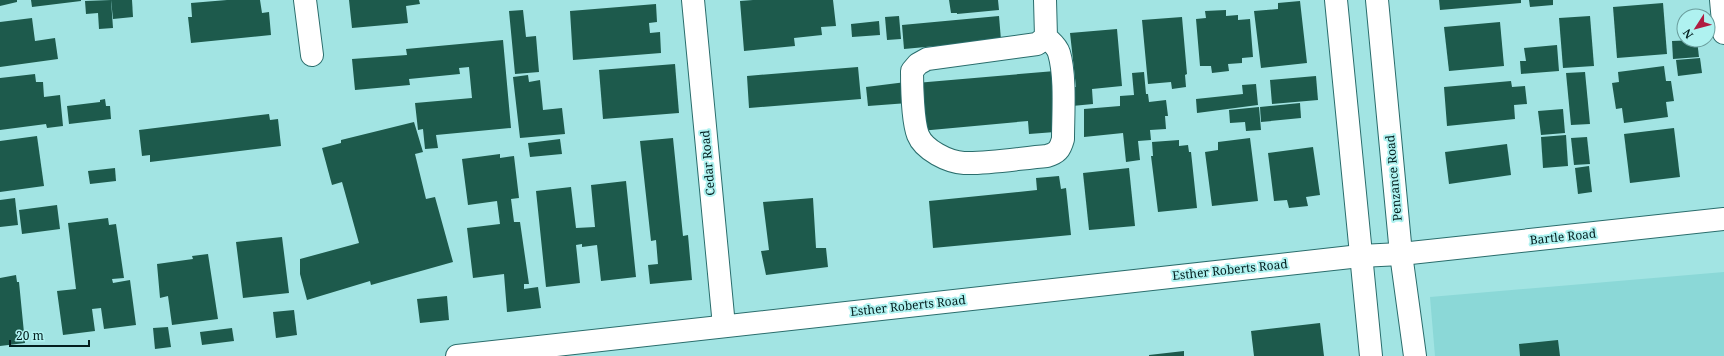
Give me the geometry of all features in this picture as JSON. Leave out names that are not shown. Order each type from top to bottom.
[{"type":"street","points":[[306,0],[312,55]]},
{"type":"street","name":"Cedar Road","points":[[693,0],[724,326]]},
{"type":"street","points":[[1045,0],[1046,37]]},
{"type":"street","points":[[1336,0],[1371,356]]},
{"type":"street","name":"Penzance Road","points":[[1377,0],[1401,254],[1415,356]]},
{"type":"street","points":[[1721,0],[1724,33]]},
{"type":"street","points":[[1046,37],[1055,44],[1059,53],[1063,83],[1063,140],[1060,148],[1055,154],[964,163],[949,160],[929,149],[918,136],[912,88],[912,71],[918,64],[928,59],[1037,44],[1046,37]]},
{"type":"street","name":"Bartle Road","points":[[1360,256],[1401,254],[1724,219]]},
{"type":"street","name":"Esther Roberts Road","points":[[467,355],[1360,256]]},
{"type":"shaded area","points":[[1724,272],[1724,356],[1435,356],[1430,297]]},
{"type":"building","points":[[0,0],[17,0],[17,2],[0,6]]},
{"type":"building","points":[[31,0],[81,0],[81,1],[32,7]]},
{"type":"building","points":[[111,0],[132,0],[133,17],[113,19]]},
{"type":"building","points":[[111,0],[113,28],[99,29],[98,13],[86,14],[85,1]]},
{"type":"building","points":[[227,0],[260,0],[262,13],[269,12],[271,35],[191,43],[188,17],[192,17],[191,3]]},
{"type":"building","points":[[349,0],[419,0],[420,4],[406,6],[408,23],[352,28]]},
{"type":"building","points":[[833,0],[836,26],[821,27],[822,35],[794,38],[795,46],[744,51],[740,1]]},
{"type":"building","points":[[949,0],[998,0],[999,10],[957,14],[951,13]]},
{"type":"building","points":[[1439,0],[1521,0],[1521,3],[1440,10]]},
{"type":"building","points":[[1529,0],[1553,0],[1553,5],[1530,7]]},
{"type":"building","points":[[1300,1],[1307,63],[1261,68],[1254,11],[1278,9],[1278,3]]},
{"type":"building","points":[[1663,3],[1667,54],[1617,58],[1613,7]]},
{"type":"building","points":[[656,4],[657,22],[649,23],[650,33],[660,32],[661,53],[573,60],[570,11]]},
{"type":"building","points":[[523,10],[526,37],[536,36],[539,72],[515,74],[509,11]]},
{"type":"building","points":[[1226,10],[1226,16],[1238,15],[1238,20],[1250,19],[1253,57],[1242,58],[1242,63],[1228,64],[1229,71],[1212,73],[1211,66],[1200,66],[1196,19],[1206,18],[1205,11]]},
{"type":"building","points":[[899,16],[901,39],[887,40],[885,17]]},
{"type":"building","points":[[999,16],[1001,40],[904,49],[902,25]]},
{"type":"building","points":[[1590,16],[1594,66],[1563,68],[1559,18]]},
{"type":"building","points":[[1182,17],[1187,74],[1185,75],[1186,87],[1172,89],[1171,82],[1148,84],[1142,20]]},
{"type":"building","points":[[32,18],[35,41],[55,38],[58,59],[0,67],[0,22]]},
{"type":"building","points":[[879,21],[880,35],[852,37],[851,24]]},
{"type":"building","points":[[1500,22],[1504,66],[1449,71],[1444,27]]},
{"type":"building","points":[[1117,29],[1122,86],[1092,89],[1093,104],[1072,106],[1071,87],[1076,87],[1070,33]]},
{"type":"building","points":[[503,40],[511,128],[436,135],[438,148],[425,149],[423,129],[418,130],[415,103],[472,98],[469,67],[459,68],[460,74],[409,79],[410,85],[355,90],[352,59],[407,55],[406,49]]},
{"type":"building","points":[[1672,41],[1676,41],[1676,48],[1698,48],[1699,57],[1673,59]]},
{"type":"building","points":[[1557,45],[1559,71],[1521,74],[1520,61],[1526,61],[1524,48]]},
{"type":"building","points":[[1700,58],[1702,73],[1678,76],[1676,60]]},
{"type":"building","points":[[675,64],[679,113],[603,119],[599,70]]},
{"type":"building","points":[[1664,66],[1666,81],[1671,81],[1674,101],[1666,102],[1668,117],[1624,123],[1622,108],[1616,109],[1612,83],[1619,82],[1618,72]]},
{"type":"building","points":[[858,67],[861,99],[749,108],[747,76]]},
{"type":"building","points":[[1055,71],[1055,132],[1029,134],[1028,121],[920,131],[916,83]]},
{"type":"building","points":[[1144,72],[1146,94],[1148,94],[1149,102],[1166,100],[1168,116],[1165,116],[1166,129],[1150,130],[1151,140],[1138,141],[1140,160],[1126,162],[1123,133],[1084,137],[1084,109],[1120,106],[1120,96],[1134,95],[1132,73]]},
{"type":"building","points":[[1585,72],[1590,124],[1571,125],[1566,73]]},
{"type":"building","points":[[35,74],[36,82],[43,82],[44,97],[60,95],[63,126],[47,128],[46,124],[0,130],[0,78]]},
{"type":"building","points":[[528,75],[529,82],[540,80],[543,110],[562,108],[565,134],[520,138],[513,77]]},
{"type":"building","points":[[1316,76],[1318,100],[1272,104],[1270,80]]},
{"type":"building","points":[[1511,81],[1512,87],[1525,86],[1527,104],[1514,105],[1515,119],[1447,126],[1444,87]]},
{"type":"building","points":[[906,82],[908,103],[868,106],[866,87]]},
{"type":"building","points":[[1256,84],[1258,105],[1197,113],[1196,99],[1243,94],[1242,85]]},
{"type":"building","points":[[105,99],[106,106],[110,106],[111,119],[69,124],[67,106],[100,102],[100,100]]},
{"type":"building","points":[[1300,103],[1301,118],[1261,122],[1260,107]]},
{"type":"building","points":[[1259,107],[1261,130],[1246,131],[1245,122],[1230,123],[1229,110]]},
{"type":"building","points":[[1563,109],[1565,133],[1541,135],[1538,111]]},
{"type":"building","points":[[269,114],[270,120],[278,119],[281,146],[150,162],[150,155],[142,156],[139,130]]},
{"type":"building","points":[[414,122],[423,152],[415,154],[426,199],[435,197],[453,262],[371,285],[370,281],[307,300],[300,274],[300,259],[359,243],[342,182],[332,185],[322,148],[341,143],[341,140]]},
{"type":"building","points":[[1674,128],[1680,177],[1630,183],[1624,134]]},
{"type":"building","points":[[1566,135],[1568,166],[1543,168],[1541,137]]},
{"type":"building","points":[[37,136],[44,186],[0,192],[0,141]]},
{"type":"building","points":[[1587,137],[1590,164],[1574,165],[1571,138]]},
{"type":"building","points":[[673,138],[683,236],[688,235],[692,280],[650,284],[648,265],[658,264],[656,240],[651,241],[640,141]]},
{"type":"building","points":[[1250,138],[1258,201],[1212,206],[1205,152],[1218,150],[1218,142]]},
{"type":"building","points":[[560,139],[562,154],[530,157],[528,143]]},
{"type":"building","points":[[1179,140],[1179,146],[1188,145],[1189,152],[1191,152],[1197,208],[1158,212],[1151,156],[1153,156],[1152,142]]},
{"type":"building","points":[[1507,144],[1511,175],[1449,184],[1445,152]]},
{"type":"building","points":[[1313,147],[1320,195],[1306,197],[1308,206],[1289,208],[1287,200],[1274,201],[1268,153]]},
{"type":"building","points":[[500,154],[500,158],[514,156],[519,198],[511,199],[514,222],[520,222],[529,284],[524,284],[524,289],[538,287],[541,308],[507,312],[504,274],[473,278],[467,228],[500,224],[497,201],[468,205],[462,159]]},
{"type":"building","points":[[1589,166],[1592,192],[1578,194],[1575,168]]},
{"type":"building","points":[[115,168],[116,181],[90,184],[88,171]]},
{"type":"building","points":[[1129,168],[1135,226],[1089,230],[1083,173]]},
{"type":"building","points":[[1059,176],[1061,189],[1066,188],[1071,235],[933,248],[929,201],[1037,190],[1036,178]]},
{"type":"building","points":[[626,181],[636,277],[601,281],[597,245],[582,247],[582,244],[576,245],[580,283],[546,287],[536,191],[571,187],[576,228],[595,227],[591,185]]},
{"type":"building","points":[[15,198],[18,225],[0,227],[0,200]]},
{"type":"building","points":[[813,198],[816,248],[826,248],[828,267],[766,275],[761,251],[769,250],[763,202]]},
{"type":"building","points":[[57,205],[60,229],[22,234],[19,210]]},
{"type":"building","points":[[108,218],[109,225],[116,224],[124,278],[112,279],[113,283],[130,280],[136,325],[104,329],[101,308],[92,309],[95,331],[63,335],[57,291],[76,289],[68,223]]},
{"type":"building","points":[[282,237],[289,293],[243,298],[236,242]]},
{"type":"building","points":[[208,254],[218,319],[172,325],[168,296],[160,298],[157,264],[193,259],[192,256]]},
{"type":"building","points":[[16,275],[17,282],[19,282],[25,343],[0,346],[0,278]]},
{"type":"building","points":[[447,296],[449,320],[420,323],[417,299]]},
{"type":"building","points":[[294,310],[297,335],[276,338],[273,312]]},
{"type":"building","points":[[1320,323],[1324,356],[1254,356],[1251,331]]},
{"type":"building","points":[[168,327],[171,347],[155,349],[153,328]]},
{"type":"building","points":[[232,328],[234,341],[202,345],[200,332]]},
{"type":"building","points":[[1558,340],[1560,356],[1520,356],[1519,344]]},
{"type":"building","points":[[1184,351],[1184,356],[1149,356],[1149,355]]}]
